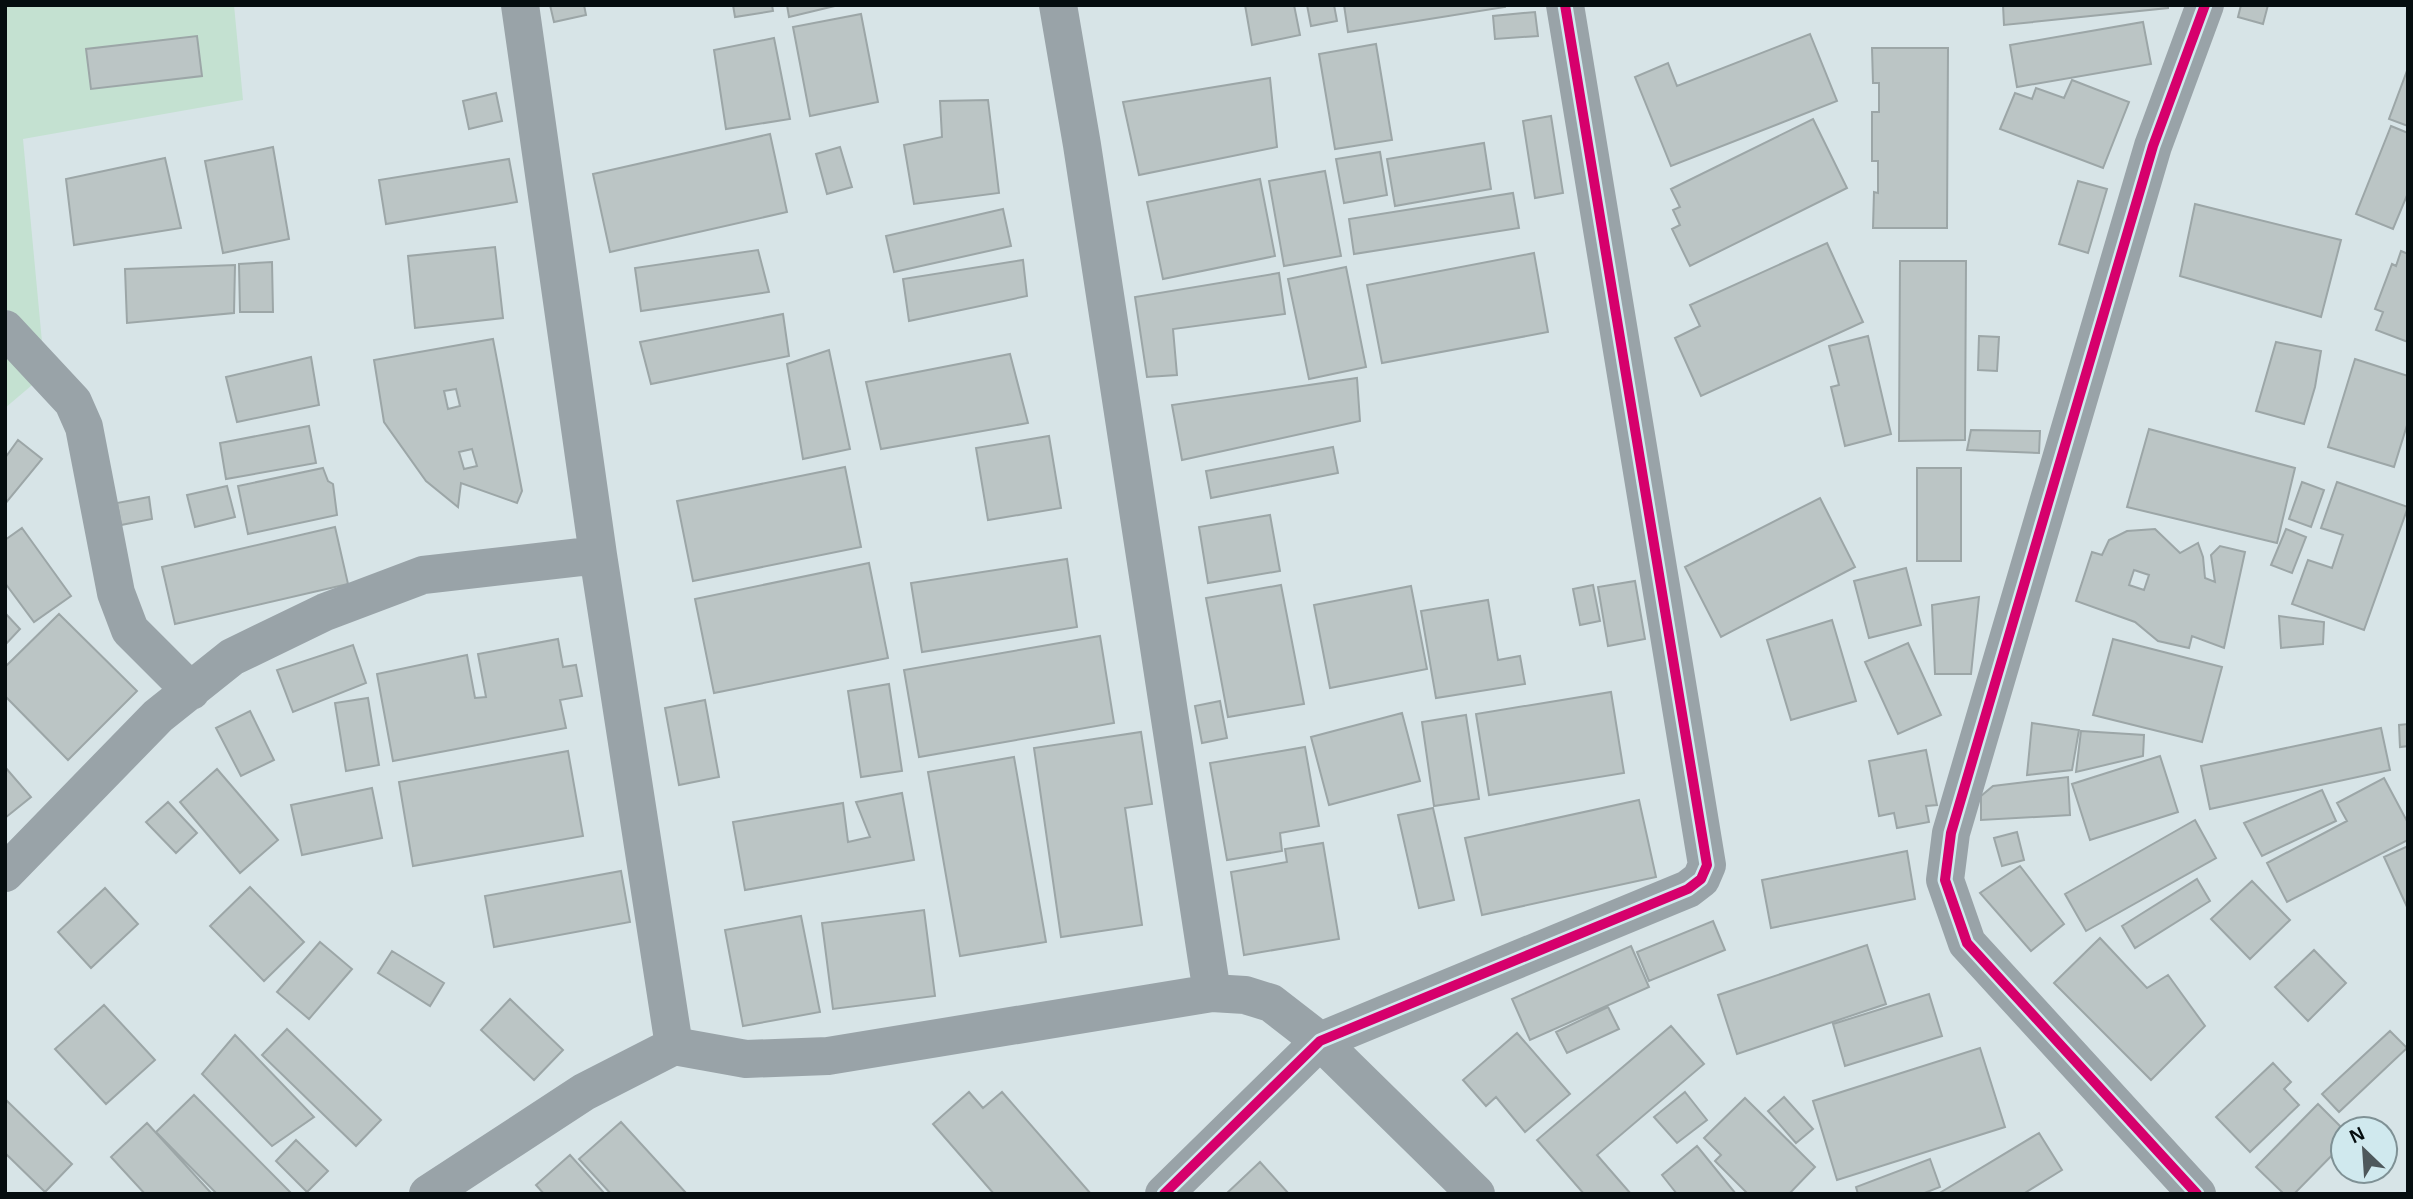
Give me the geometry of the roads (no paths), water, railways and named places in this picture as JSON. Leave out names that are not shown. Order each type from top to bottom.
[{"type":"street","points":[[520,5],[598,555],[674,1046]]},
{"type":"street","points":[[1058,5],[1082,145],[1212,993]]},
{"type":"street","points":[[1164,1194],[1320,1041],[1688,889],[1702,879],[1707,865],[1565,5]]},
{"type":"street","points":[[2197,1194],[1967,943],[1945,880],[1951,832],[2145,173],[2205,5]]},
{"type":"street","points":[[5,329],[73,402],[84,427],[116,593],[130,631],[191,691]]},
{"type":"street","points":[[5,873],[158,716],[232,657],[326,612],[423,575],[598,555]]},
{"type":"street","points":[[428,1194],[584,1092],[674,1046],[746,1059],[828,1056],[1212,993],[1245,995],[1271,1003],[1320,1041],[1476,1194]]}]
